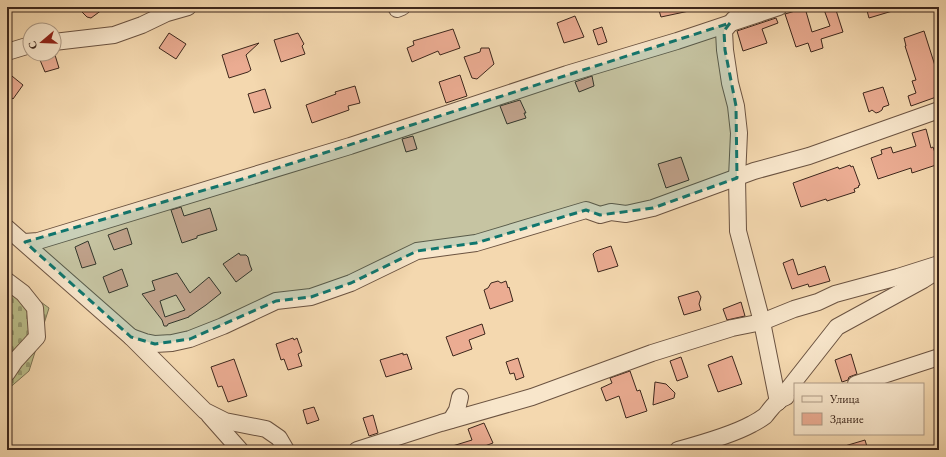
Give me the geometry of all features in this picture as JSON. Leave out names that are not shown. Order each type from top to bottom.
[{"type":"street","points":[[62,41],[114,35],[167,13],[188,7]]},
{"type":"street","points":[[25,242],[38,241],[350,146],[734,17],[779,7]]},
{"type":"street","points":[[734,17],[724,31],[725,50],[730,83],[736,106],[739,133],[737,178],[738,231],[762,322],[778,402]]},
{"type":"street","points":[[7,52],[22,47]]},
{"type":"street","points":[[132,337],[155,344],[172,343],[190,339],[276,301],[310,297],[351,282],[417,251],[476,243],[586,210],[600,215],[611,212],[626,214],[653,208],[754,171],[809,156],[939,110]]},
{"type":"street","points":[[7,228],[25,242],[132,337],[205,411],[240,450]]},
{"type":"street","points":[[357,450],[451,420],[532,397],[660,351],[732,328],[762,322],[794,309],[818,302],[835,294],[939,264]]},
{"type":"street","points":[[778,402],[837,327],[923,280],[939,269]]},
{"type":"street","points":[[7,281],[23,293],[36,308],[37,337],[15,361],[7,373]]},
{"type":"street","points":[[859,383],[939,357]]},
{"type":"street","points":[[678,450],[699,447],[751,425],[764,417],[782,398],[794,395]]},
{"type":"street","points":[[451,420],[457,410],[460,397]]},
{"type":"street","points":[[205,411],[224,421],[266,429],[279,438],[286,450]]},
{"type":"highlighted area","points":[[730,23],[724,31],[725,50],[736,106],[737,178],[653,208],[600,215],[586,210],[476,243],[417,251],[351,283],[311,297],[276,301],[190,339],[155,344],[131,337],[25,242],[246,178]]},
{"type":"green space","points":[[7,277],[49,308],[29,371],[7,390]]},
{"type":"building","points":[[77,7],[106,7],[91,18],[87,17]]},
{"type":"building","points":[[658,7],[688,7],[689,11],[661,17]]},
{"type":"building","points":[[823,7],[835,7],[843,32],[821,39],[823,48],[811,52],[808,43],[796,47],[785,14],[805,8],[812,32],[830,26]]},
{"type":"building","points":[[866,7],[898,7],[899,9],[869,18]]},
{"type":"building","points":[[575,16],[584,37],[564,43],[557,23]]},
{"type":"building","points":[[776,18],[778,23],[762,29],[767,43],[743,51],[737,31]]},
{"type":"building","points":[[602,27],[607,42],[598,45],[593,30]]},
{"type":"building","points":[[453,29],[460,48],[440,55],[438,51],[412,62],[407,48],[414,45],[413,41]]},
{"type":"building","points":[[924,31],[937,72],[939,71],[939,96],[911,106],[908,96],[916,93],[912,81],[916,80],[905,46],[904,38]]},
{"type":"building","points":[[169,33],[186,44],[176,59],[159,48]]},
{"type":"building","points":[[298,33],[304,44],[302,46],[305,54],[281,62],[274,40]]},
{"type":"building","points":[[259,43],[246,55],[251,70],[229,78],[222,55]]},
{"type":"building","points":[[481,48],[489,48],[494,64],[477,79],[472,78],[464,57],[480,52]]},
{"type":"building","points":[[41,62],[57,62],[59,68],[45,72]]},
{"type":"building","points":[[7,72],[23,85],[13,99],[7,94]]},
{"type":"building","points":[[460,75],[467,96],[446,103],[439,82]]},
{"type":"building","points":[[592,76],[594,86],[579,92],[575,82]]},
{"type":"building","points":[[355,86],[360,103],[348,106],[349,110],[312,123],[306,105],[336,94],[335,92]]},
{"type":"building","points":[[883,87],[889,105],[883,107],[879,112],[876,113],[872,110],[869,112],[863,93]]},
{"type":"building","points":[[265,89],[271,108],[254,113],[248,94]]},
{"type":"building","points":[[520,100],[526,113],[524,113],[526,118],[507,124],[500,106]]},
{"type":"building","points":[[926,129],[931,148],[933,147],[939,164],[912,173],[911,168],[878,179],[871,158],[882,154],[881,150],[891,147],[893,153],[916,146],[912,133]]},
{"type":"building","points":[[413,136],[417,149],[406,152],[402,139]]},
{"type":"building","points":[[681,157],[689,180],[666,188],[658,164]]},
{"type":"building","points":[[850,165],[851,167],[853,166],[860,185],[854,189],[855,192],[801,207],[793,183],[838,167],[839,169]]},
{"type":"building","points":[[181,207],[184,216],[210,208],[217,230],[197,236],[197,238],[182,243],[171,210]]},
{"type":"building","points":[[127,228],[132,244],[114,250],[108,235]]},
{"type":"building","points":[[88,241],[96,264],[82,268],[75,247]]},
{"type":"building","points":[[611,246],[618,266],[598,272],[593,254],[596,251]]},
{"type":"building","points":[[239,253],[240,255],[246,255],[248,257],[252,270],[236,282],[223,264]]},
{"type":"building","points":[[793,259],[798,275],[825,266],[830,281],[809,287],[808,284],[792,289],[783,263]]},
{"type":"building","points":[[122,269],[128,286],[109,293],[103,277]]},
{"type":"building","points":[[177,273],[190,293],[209,277],[221,293],[189,317],[164,326],[162,320],[142,294],[155,290],[152,281]],"holes":[[[176,295],[185,310],[165,317],[160,301]]]},
{"type":"building","points":[[498,281],[501,283],[506,281],[513,301],[490,309],[484,290],[488,288],[491,283]]},
{"type":"building","points":[[698,291],[701,297],[699,304],[701,310],[684,315],[678,297]]},
{"type":"building","points":[[741,302],[745,316],[727,320],[723,309]]},
{"type":"building","points":[[482,324],[485,334],[469,340],[472,349],[453,356],[446,337]]},
{"type":"building","points":[[293,338],[294,340],[297,338],[302,352],[298,354],[302,366],[288,370],[284,359],[281,360],[276,344]]},
{"type":"building","points":[[403,353],[403,355],[407,354],[412,369],[386,377],[380,360]]},
{"type":"building","points":[[851,354],[857,374],[842,382],[835,360]]},
{"type":"building","points":[[732,356],[742,384],[718,392],[708,365]]},
{"type":"building","points":[[681,357],[688,377],[677,381],[670,361]]},
{"type":"building","points":[[518,358],[524,377],[516,380],[514,373],[510,374],[506,362]]},
{"type":"building","points":[[234,359],[247,396],[228,402],[222,386],[218,387],[211,367]]},
{"type":"building","points":[[630,371],[637,391],[640,390],[647,411],[626,418],[619,396],[606,401],[601,388],[612,383],[610,378]]},
{"type":"building","points":[[655,382],[666,384],[675,393],[674,398],[653,405]]},
{"type":"building","points":[[314,407],[319,420],[307,424],[303,410]]},
{"type":"building","points":[[373,415],[378,433],[369,436],[363,418]]},
{"type":"building","points":[[484,423],[493,443],[474,450],[447,450],[446,448],[472,440],[468,429]]},
{"type":"building","points":[[865,440],[868,450],[838,450],[838,448]]}]
